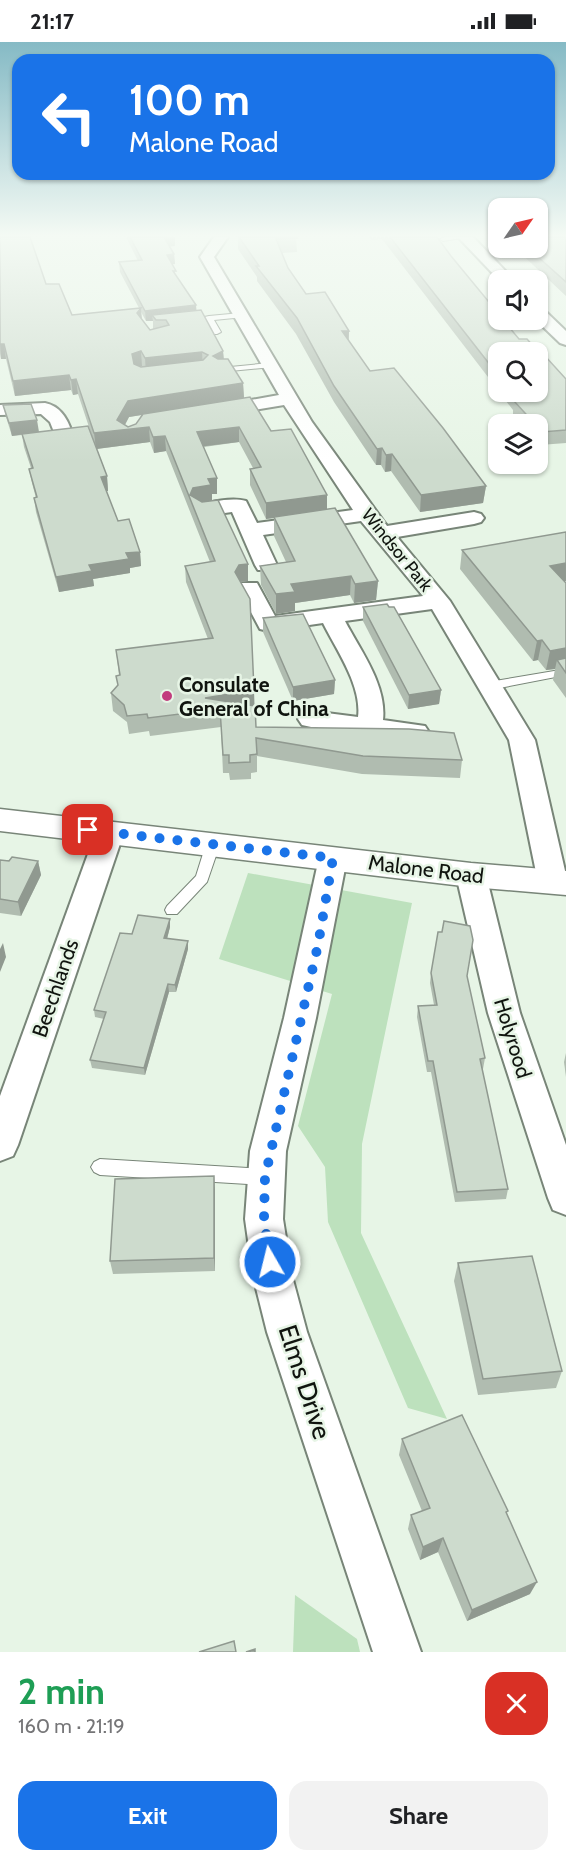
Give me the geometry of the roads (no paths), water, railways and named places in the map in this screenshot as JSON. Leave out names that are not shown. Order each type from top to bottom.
[{"type":"main road","name":"Malone Road","points":[[0,820],[471,875],[560,883]]},
{"type":"street","name":"Windsor Park","points":[[239,312],[290,399],[366,514],[439,601],[522,740],[560,883]]},
{"type":"street","points":[[548,323],[566,340]]},
{"type":"street","points":[[197,414],[290,399]]},
{"type":"street","points":[[0,411],[45,408],[59,420],[63,433]]},
{"type":"street","points":[[203,510],[239,505],[266,565]]},
{"type":"street","points":[[250,530],[366,514]]},
{"type":"street","points":[[382,533],[474,518]]},
{"type":"street","points":[[249,588],[268,624],[439,601]]},
{"type":"street","points":[[331,616],[364,681],[372,705],[369,728]]},
{"type":"street","points":[[311,718],[369,728],[433,734]]},
{"type":"street","name":"Beechlands","points":[[0,1145],[110,832]]},
{"type":"street","name":"Elms Drive","points":[[333,858],[318,945],[265,1177],[264,1218],[271,1266],[296,1364],[369,1566],[397,1652]]},
{"type":"street","name":"Holyrood","points":[[471,875],[504,1013],[566,1198]]},
{"type":"lane","points":[[180,321],[241,315]]},
{"type":"lane","points":[[209,318],[217,332]]},
{"type":"lane","points":[[220,370],[270,365]]},
{"type":"lane","points":[[489,686],[566,672]]},
{"type":"lane","points":[[172,910],[202,878],[213,844]]},
{"type":"lane","points":[[100,1167],[265,1177]]},
{"type":"place","name":"Consulate General of China","points":[[167,696]]}]
